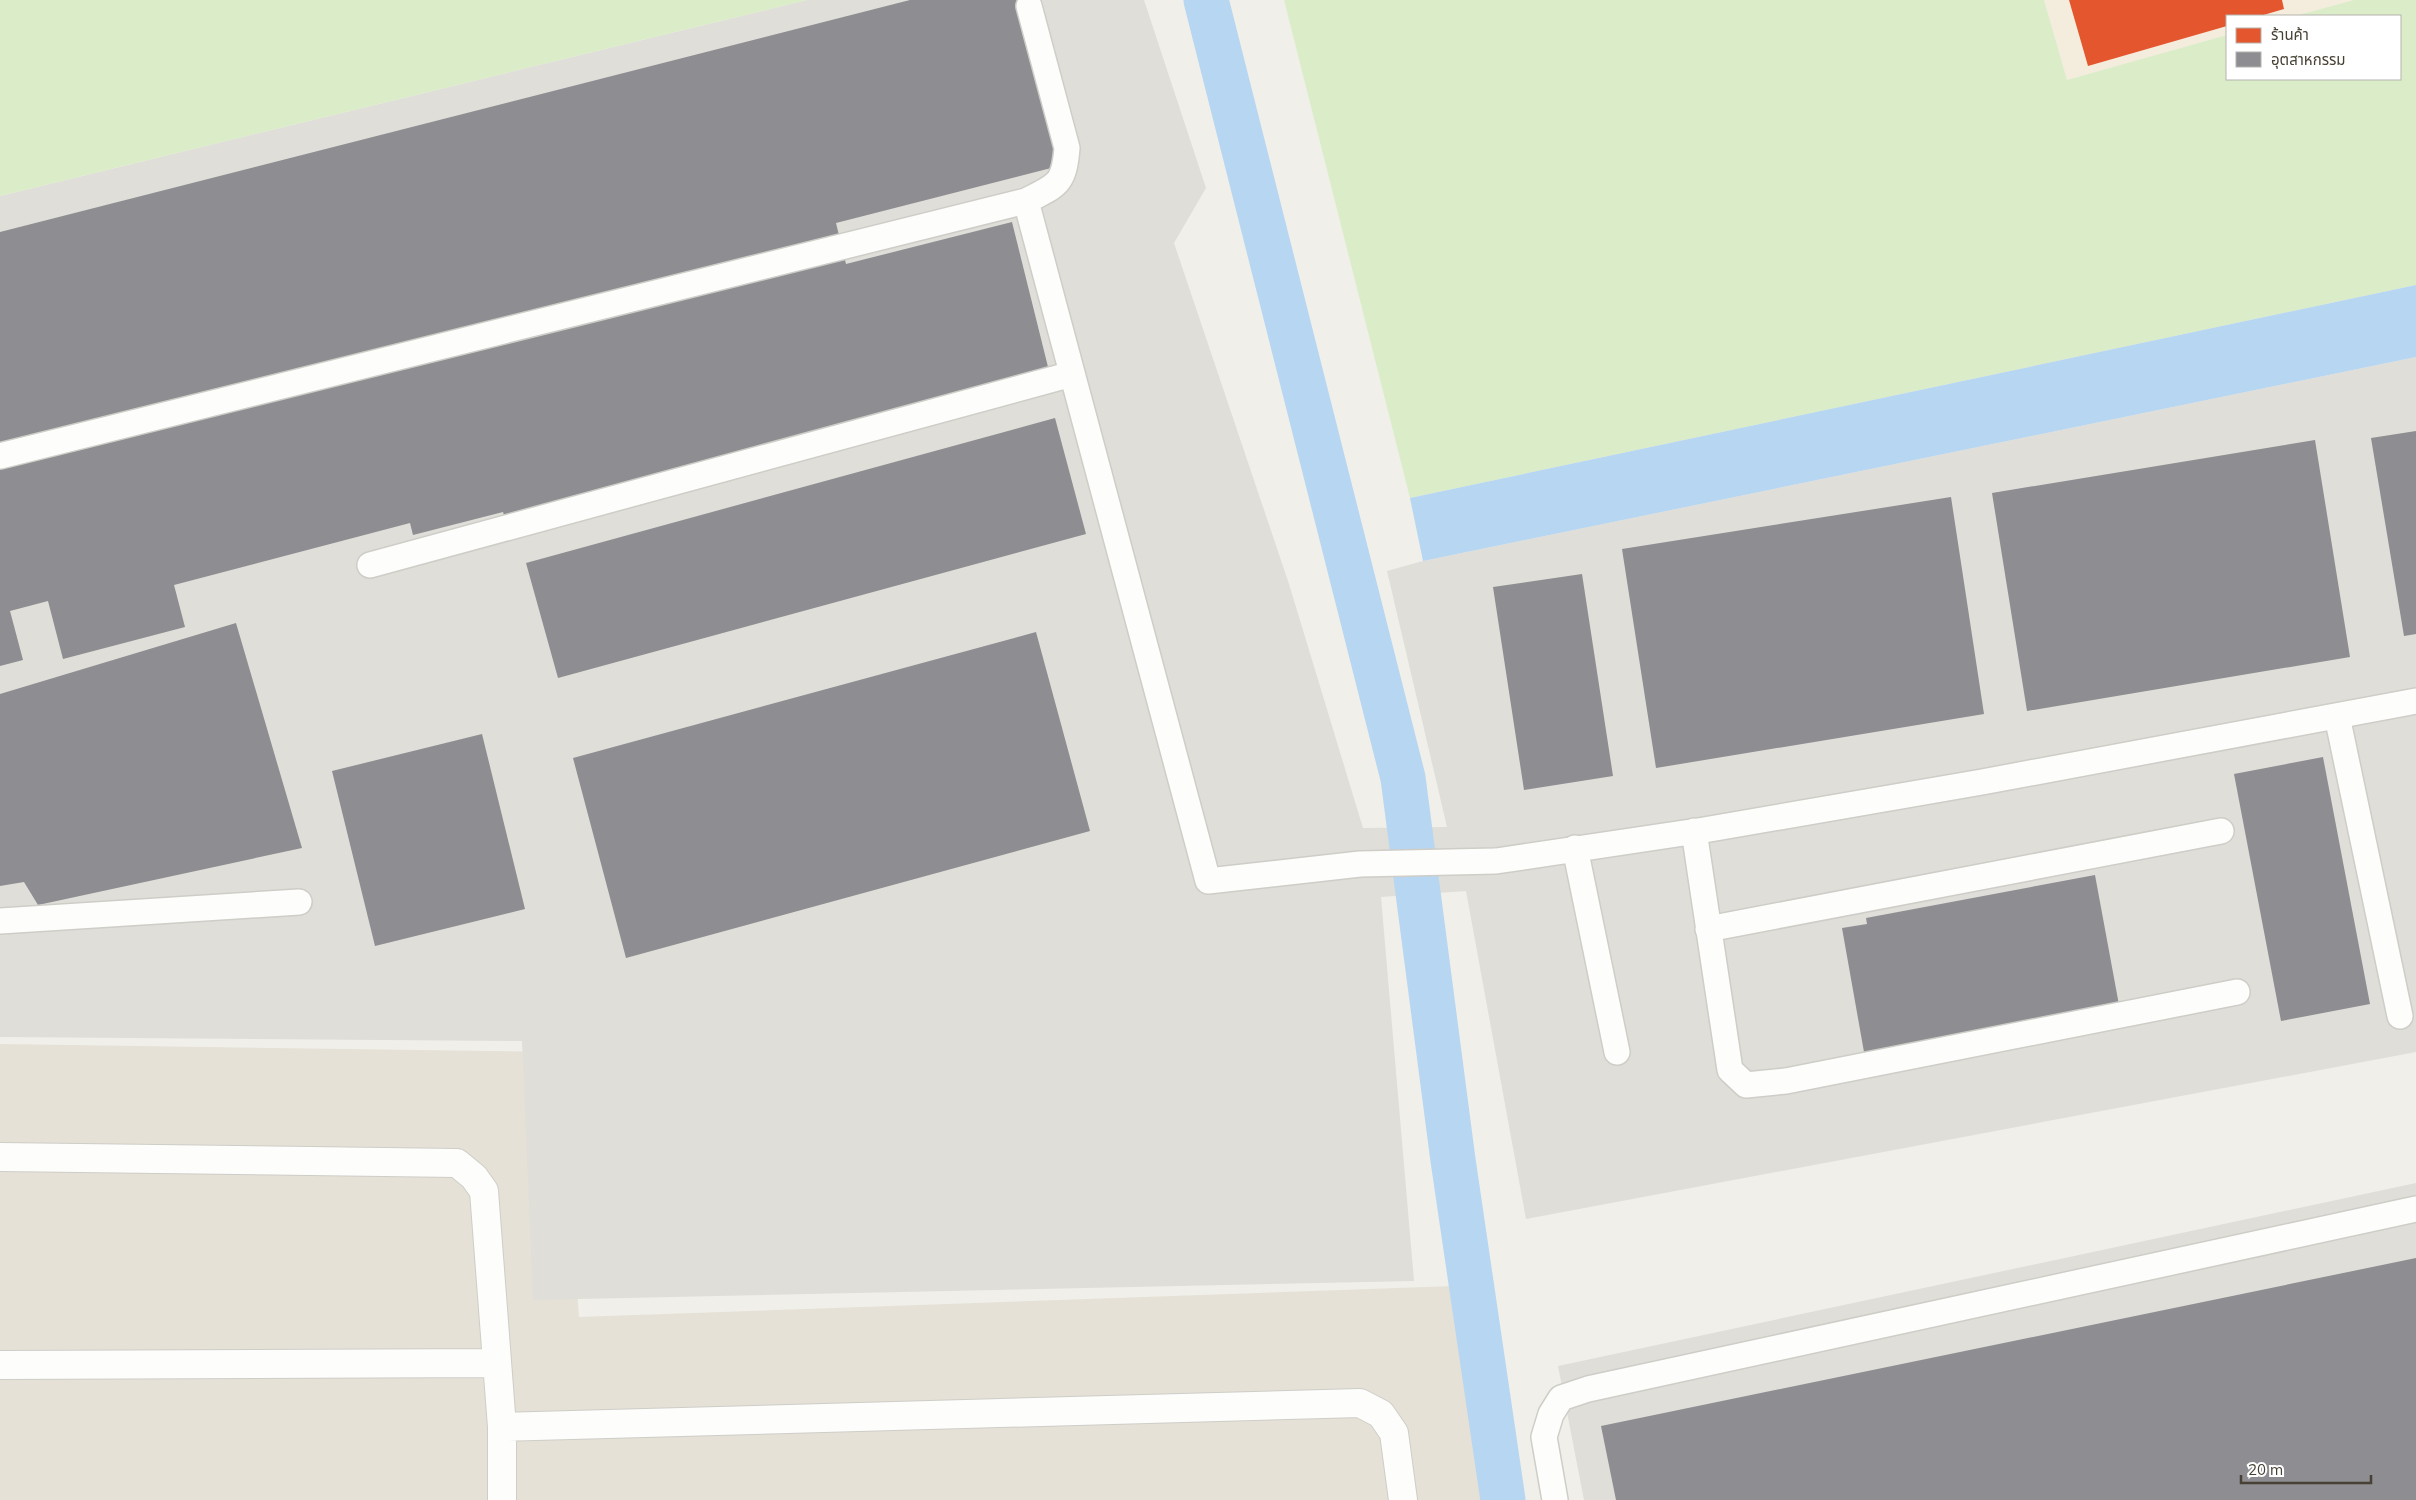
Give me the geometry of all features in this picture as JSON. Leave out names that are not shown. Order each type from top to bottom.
[{"type":"street","points":[[0,1157],[457,1163],[474,1177],[484,1191],[502,1427],[502,1500]]},
{"type":"street","points":[[0,1365],[496,1363]]},
{"type":"street","points":[[502,1427],[1360,1403],[1381,1414],[1394,1433],[1403,1500]]},
{"type":"lane","points":[[0,456],[1026,201],[1055,186],[1065,171],[1067,148],[1029,6]]},
{"type":"lane","points":[[1026,201],[1208,881],[1360,864],[1496,861],[1694,831],[1982,782],[2416,702]]},
{"type":"lane","points":[[370,565],[1072,374]]},
{"type":"lane","points":[[2337,716],[2400,1016]]},
{"type":"lane","points":[[1694,831],[1730,1070],[1746,1085],[1786,1081],[2237,992]]},
{"type":"lane","points":[[1708,929],[2221,831]]},
{"type":"lane","points":[[1576,848],[1617,1052]]},
{"type":"lane","points":[[0,921],[299,902]]},
{"type":"lane","points":[[1555,1500],[1544,1437],[1550,1414],[1561,1398],[1588,1389],[2416,1209]]},
{"type":"shaded area","points":[[807,0],[1144,0],[1206,188],[1174,243],[1289,584],[1363,828],[1447,827],[1387,571],[1423,561],[2416,357],[2416,1052],[1526,1219],[1466,891],[1381,897],[1414,1281],[533,1300],[522,1041],[0,1037],[0,196]]},
{"type":"shaded area","points":[[2044,0],[2353,0],[2299,15],[2226,15],[2226,35],[2067,80]]},
{"type":"shaded area","points":[[0,1044],[560,1052],[579,1317],[1453,1286],[1487,1500],[0,1500]]},
{"type":"shaded area","points":[[2416,1183],[2416,1500],[1584,1500],[1558,1366]]},
{"type":"green space","points":[[0,0],[807,0],[0,196]]},
{"type":"green space","points":[[1284,0],[2044,0],[2067,80],[2226,35],[2226,80],[2401,80],[2401,15],[2299,15],[2354,0],[2416,0],[2416,285],[1410,498]]},
{"type":"water","points":[[2416,285],[2416,357],[1423,561],[1410,498]]},
{"type":"building: ร้านค้า","points":[[2069,0],[2282,0],[2284,9],[2263,15],[2226,15],[2226,26],[2088,66]]},
{"type":"building: อุตสาหกรรม","points":[[910,0],[1017,0],[1059,166],[836,223],[846,264],[1012,222],[1051,379],[822,437],[827,454],[741,476],[506,522],[503,512],[413,535],[410,523],[174,585],[185,627],[63,659],[48,601],[10,611],[23,660],[0,666],[0,232]]},
{"type":"building: อุตสาหกรรม","points":[[1055,418],[1086,534],[558,678],[526,563]]},
{"type":"building: อุตสาหกรรม","points":[[2416,431],[2416,634],[2404,636],[2371,438]]},
{"type":"building: อุตสาหกรรม","points":[[2315,440],[2350,657],[2027,711],[1992,493]]},
{"type":"building: อุตสาหกรรม","points":[[1951,497],[1984,714],[1656,768],[1622,549]]},
{"type":"building: อุตสาหกรรม","points":[[1582,574],[1613,776],[1524,790],[1493,587]]},
{"type":"building: อุตสาหกรรม","points":[[236,623],[302,848],[38,905],[24,882],[0,886],[0,694]]},
{"type":"building: อุตสาหกรรม","points":[[1036,632],[1090,831],[626,958],[573,758]]},
{"type":"building: อุตสาหกรรม","points":[[482,734],[525,909],[375,946],[332,771]]},
{"type":"building: อุตสาหกรรม","points":[[2323,757],[2370,1004],[2281,1021],[2234,774]]},
{"type":"building: อุตสาหกรรม","points":[[2095,875],[2119,1005],[1864,1052],[1842,928],[1867,924],[1866,918]]},
{"type":"building: อุตสาหกรรม","points":[[2416,1258],[2416,1500],[1616,1500],[1601,1426]]},
{"type":"waterway","points":[[1206,0],[1403,778],[1453,1160],[1503,1500]]}]
